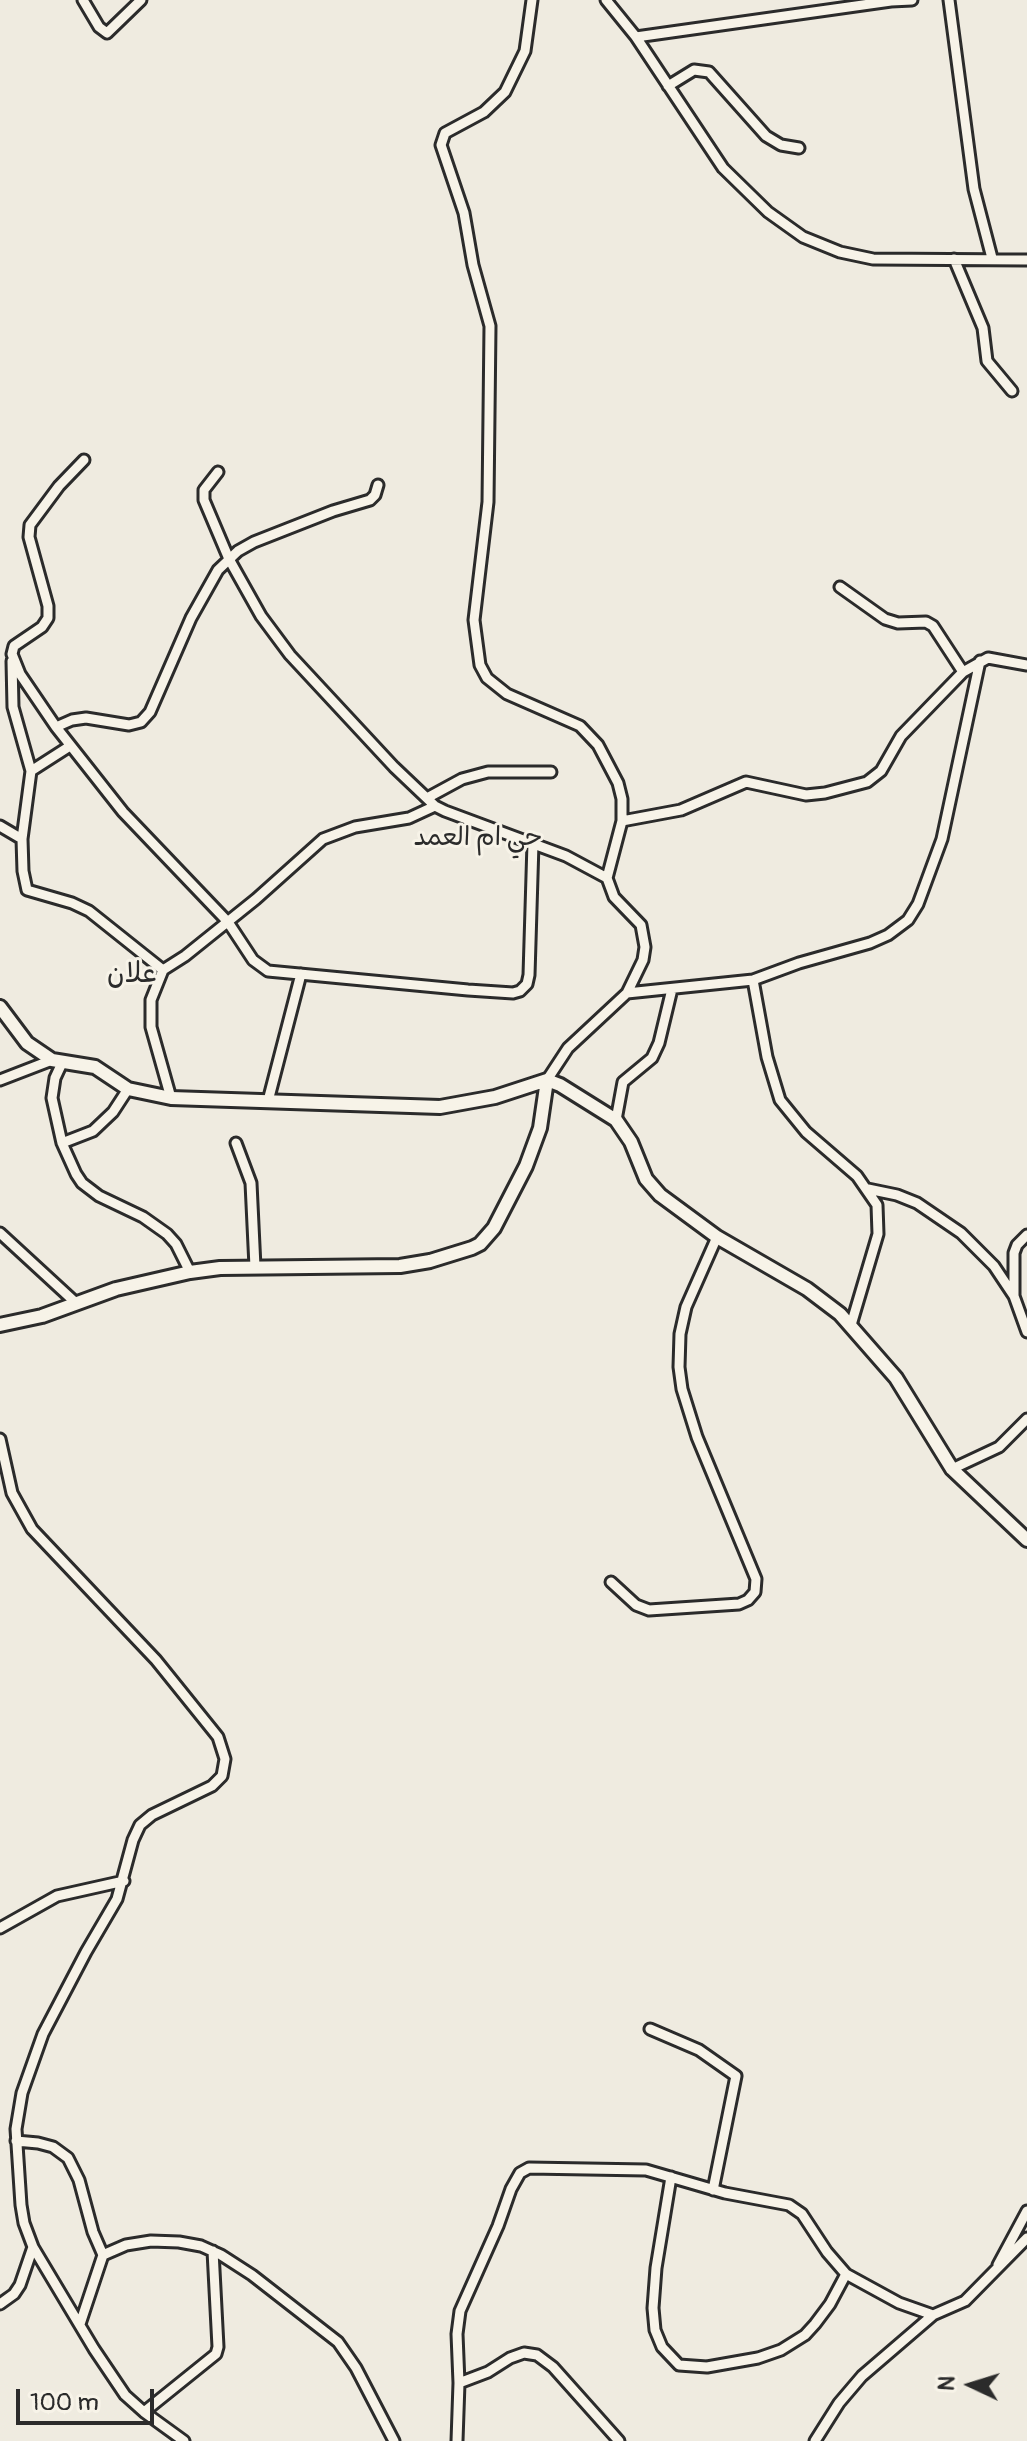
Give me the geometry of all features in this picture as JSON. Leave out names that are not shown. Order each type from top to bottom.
[{"type":"street","points":[[83,0],[99,27],[107,33],[141,0]]},
{"type":"street","points":[[0,1325],[42,1316],[116,1289],[190,1272],[255,1267],[400,1266],[457,1254],[480,1244],[504,1212],[526,1166],[540,1128],[547,1080],[568,1048],[627,993],[643,960],[644,937],[635,918],[614,897],[607,878],[622,821],[618,783],[598,745],[588,734],[570,720],[496,688],[480,665],[475,637],[474,606],[488,502],[490,326],[473,265],[464,213],[441,145],[445,133],[484,112],[505,92],[525,51],[532,0]]},
{"type":"street","points":[[606,0],[636,37],[723,168],[768,212],[803,237],[862,258],[1027,260]]},
{"type":"street","points":[[821,0],[825,11]]},
{"type":"street","points":[[636,37],[912,0]]},
{"type":"street","points":[[949,0],[974,189],[992,258]]},
{"type":"street","points":[[668,86],[694,70],[709,72],[766,136],[781,145],[799,148]]},
{"type":"street","points":[[954,259],[978,314],[987,361],[1012,391]]},
{"type":"street","points":[[84,460],[59,486],[29,527],[48,606],[48,618],[42,627],[14,646],[13,707],[31,771],[22,839],[23,871],[27,890],[89,911],[163,970]]},
{"type":"street","points":[[218,472],[204,490],[204,500],[229,559],[261,616],[290,655],[387,760],[435,806],[582,863],[607,878]]},
{"type":"street","points":[[56,727],[79,719],[129,725],[145,718],[208,583],[229,559],[254,542],[370,500],[378,485]]},
{"type":"street","points":[[840,587],[891,622],[926,622],[933,626],[963,672]]},
{"type":"street","points":[[622,821],[681,810],[746,782],[806,795],[867,782],[881,771],[901,736],[963,672],[980,661],[993,658],[1027,665]]},
{"type":"street","points":[[13,660],[56,727],[123,812],[228,922],[253,960],[262,968],[276,973],[468,990],[520,991],[527,984],[529,975],[533,843]]},
{"type":"street","points":[[627,993],[753,980],[870,943],[893,932],[914,912],[942,839],[980,661]]},
{"type":"street","points":[[31,771],[70,746]]},
{"type":"street","points":[[427,798],[462,779],[488,772],[551,772]]},
{"type":"street","points":[[171,1098],[151,1027],[151,1000],[163,970],[228,922],[323,839],[355,827],[409,818],[435,806]]},
{"type":"street","points":[[0,826],[22,839]]},
{"type":"street","points":[[268,1101],[301,974]]},
{"type":"street","points":[[753,980],[767,1057],[780,1100],[794,1120],[857,1176],[868,1189],[879,1213],[878,1234],[851,1325]]},
{"type":"street","points":[[616,1120],[624,1080],[652,1058],[659,1043],[672,989]]},
{"type":"street","points":[[0,1007],[27,1043],[57,1062],[95,1067],[128,1089],[171,1098],[440,1107],[495,1097],[547,1080],[604,1109],[626,1133],[646,1179],[673,1206],[717,1237],[807,1289],[851,1325],[879,1356],[910,1399],[952,1469],[1027,1540]]},
{"type":"street","points":[[0,1080],[57,1062]]},
{"type":"street","points":[[57,1062],[52,1098],[62,1143],[82,1183],[99,1196],[143,1217],[167,1234],[176,1244],[190,1272]]},
{"type":"street","points":[[62,1143],[93,1131],[113,1112],[128,1089]]},
{"type":"street","points":[[236,1143],[251,1183],[255,1267]]},
{"type":"street","points":[[868,1189],[897,1195],[942,1218],[961,1233],[994,1266],[1014,1296],[1027,1332]]},
{"type":"street","points":[[0,1233],[76,1303]]},
{"type":"street","points":[[1014,1296],[1014,1253],[1027,1235]]},
{"type":"street","points":[[611,1582],[636,1605],[649,1610],[739,1604],[755,1592],[756,1579],[697,1437],[682,1389],[679,1367],[680,1334],[686,1307],[717,1237]]},
{"type":"street","points":[[952,1469],[999,1447],[1027,1419]]},
{"type":"street","points":[[0,1439],[2,1466],[16,1504],[32,1529],[156,1660],[208,1724],[223,1751],[225,1765],[219,1780],[203,1792],[143,1821],[133,1840],[117,1899],[43,2034],[22,2093],[16,2141],[22,2214],[33,2247],[125,2395],[182,2440]]},
{"type":"street","points":[[0,1928],[57,1896],[124,1881]]},
{"type":"street","points":[[650,2029],[699,2050],[736,2076],[713,2190]]},
{"type":"street","points":[[16,2141],[53,2147],[68,2158],[79,2180],[93,2232],[103,2255],[80,2324]]},
{"type":"street","points":[[457,2441],[457,2334],[460,2311],[520,2173],[524,2170],[654,2171],[713,2190],[796,2208],[846,2274],[899,2303],[933,2315]]},
{"type":"street","points":[[671,2177],[656,2268],[653,2308],[655,2330],[662,2347],[679,2365],[707,2367],[758,2358],[781,2350],[805,2335],[815,2324],[846,2274]]},
{"type":"street","points":[[995,2272],[1027,2211]]},
{"type":"street","points":[[815,2441],[839,2403],[862,2376],[933,2315],[965,2301],[1027,2238]]},
{"type":"street","points":[[103,2255],[126,2245],[151,2241],[179,2242],[213,2251],[252,2275],[338,2342],[356,2368],[394,2441]]},
{"type":"street","points":[[0,2304],[20,2285],[33,2247]]},
{"type":"street","points":[[144,2412],[216,2354],[213,2251]]},
{"type":"street","points":[[459,2383],[488,2372],[516,2355],[537,2355],[553,2367],[619,2441]]},
{"type":"district","name":"حي ام العمد","points":[[478,838]]},
{"type":"district","name":"علان","points":[[132,975]]}]
